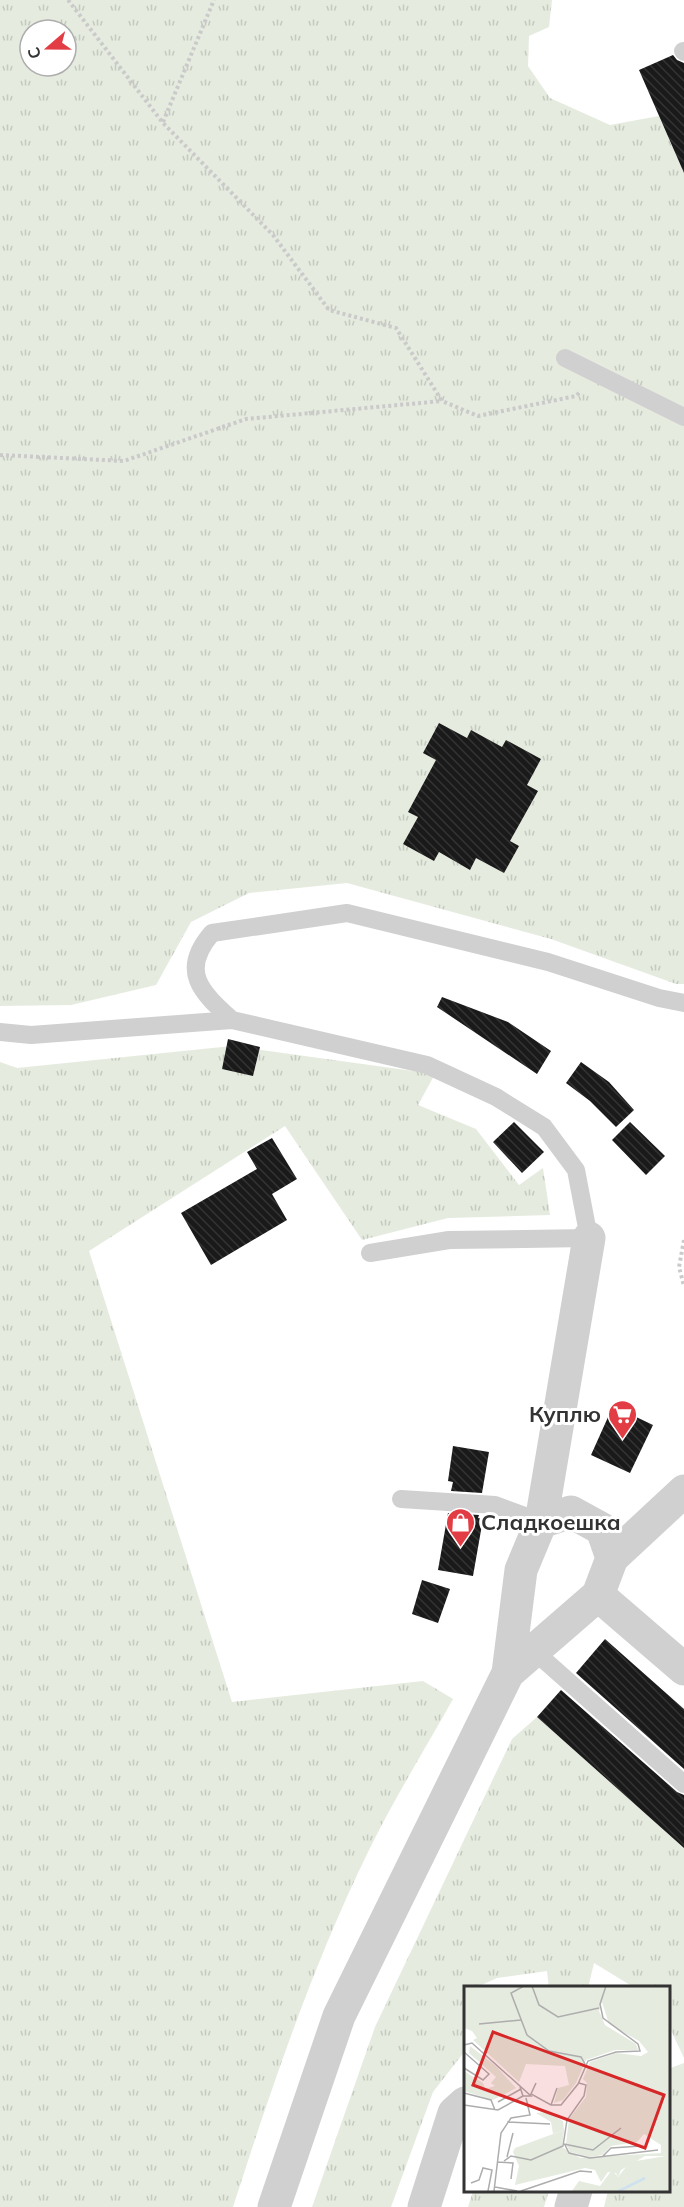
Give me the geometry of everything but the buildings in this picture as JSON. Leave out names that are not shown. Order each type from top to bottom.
[{"type":"street","points":[[273,2207],[339,2016],[508,1673],[521,1570],[541,1522],[589,1238]]},
{"type":"street","points":[[508,1673],[598,1595],[612,1558],[684,1491]]},
{"type":"street","points":[[541,1522],[572,1512],[602,1529],[612,1558]]},
{"type":"street","points":[[598,1595],[684,1669]]},
{"type":"street","points":[[424,2207],[454,2113],[464,2104]]},
{"type":"street","points":[[571,2207],[575,2192]]},
{"type":"lane","points":[[565,358],[684,417]]},
{"type":"lane","points":[[232,1020],[209,999],[196,979],[194,964],[199,948],[212,933],[346,913],[548,962],[659,998],[684,1003]]},
{"type":"lane","points":[[0,1032],[31,1035],[232,1020],[427,1065],[506,1103],[544,1127],[576,1170],[589,1238],[449,1240],[370,1253]]},
{"type":"lane","points":[[401,1499],[495,1505],[541,1522]]},
{"type":"lane","points":[[534,1651],[684,1784]]},
{"type":"path","points":[[68,0],[163,123],[273,235],[329,310],[396,328],[442,401]]},
{"type":"path","points":[[163,123],[214,0]]},
{"type":"path","points":[[0,455],[124,461],[246,419],[442,401],[478,416],[576,396],[600,374]]},
{"type":"path","points":[[684,1240],[679,1267],[684,1286]]},
{"type":"green space","points":[[0,0],[552,0],[549,27],[529,36],[528,66],[550,98],[610,125],[659,116],[684,173],[684,984],[676,984],[551,939],[347,883],[249,893],[191,922],[156,985],[71,1005],[0,1006]]},
{"type":"green space","points":[[232,1046],[435,1074],[418,1105],[476,1129],[519,1185],[543,1168],[550,1215],[448,1218],[362,1240],[285,1126],[89,1251],[232,1702],[423,1681],[453,1699],[399,1793],[349,1893],[278,2071],[233,2207],[0,2207],[0,1062],[17,1068]]},
{"type":"green space","points":[[537,1717],[684,1848],[684,2058],[669,2026],[669,1986],[632,1986],[594,1963],[588,1986],[549,1986],[547,1971],[497,1978],[479,1986],[464,1986],[464,2052],[433,2092],[391,2207],[312,2207],[375,2027],[512,1739]]},
{"type":"green space","points":[[684,2063],[684,2207],[604,2207],[608,2192],[669,2192],[669,2069]]},
{"type":"green space","points":[[472,2192],[549,2192],[544,2207],[468,2207]]},
{"type":"place","name":"Куплю","points":[[622,1440]]},
{"type":"place","name":"Сладкоешка","points":[[460,1548]]}]
